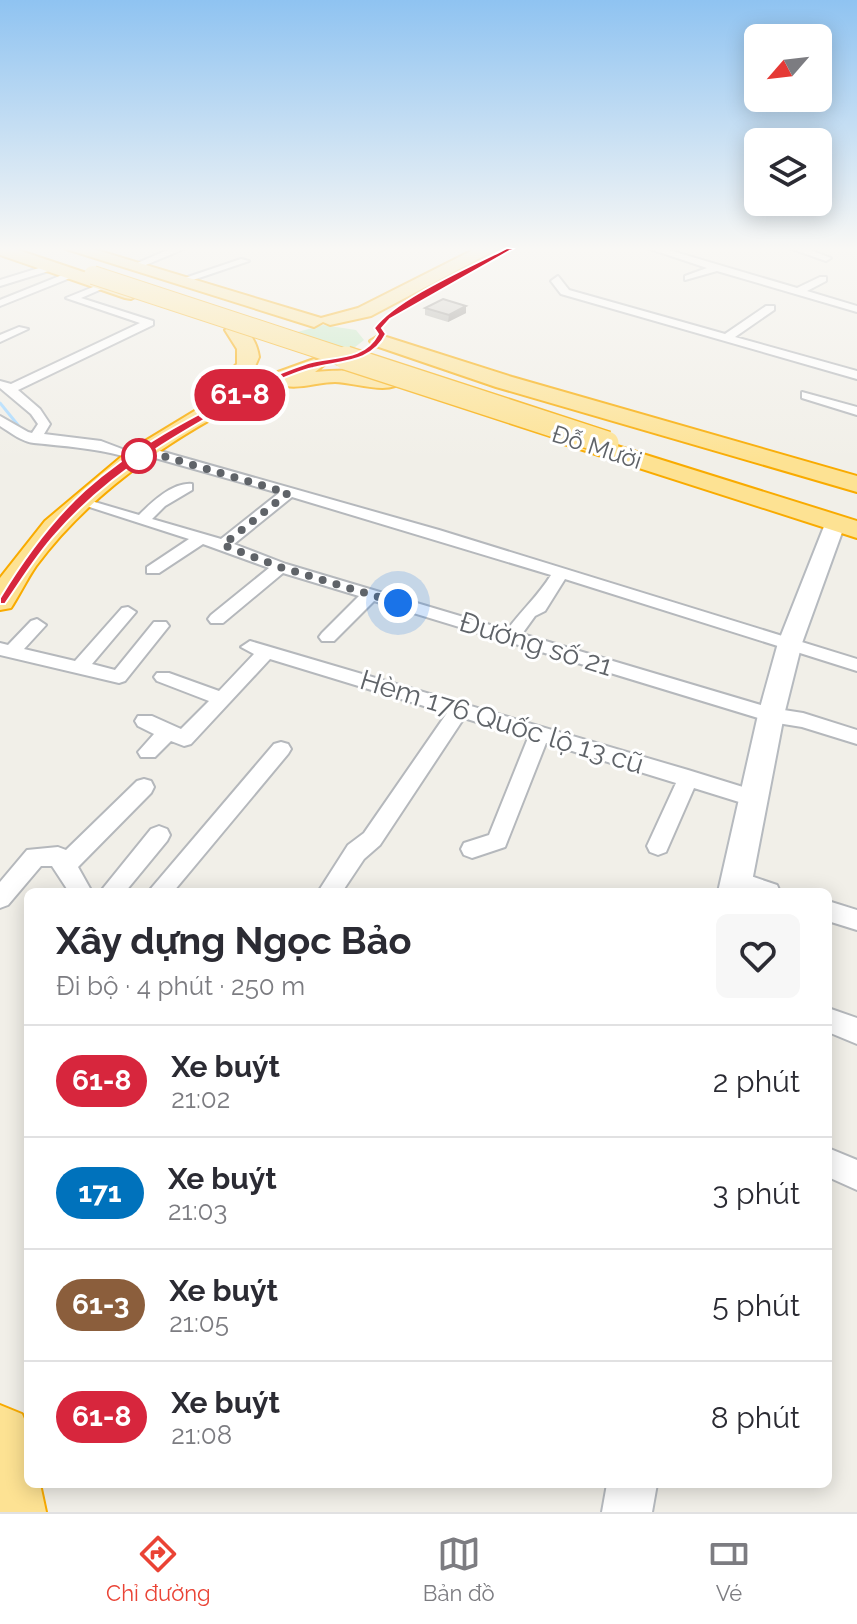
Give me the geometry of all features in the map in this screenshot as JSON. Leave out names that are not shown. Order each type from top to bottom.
[{"type":"highway","points":[[211,320],[269,343],[286,359],[314,365]]},
{"type":"highway","name":"Đỗ Mười","points":[[252,320],[616,434],[849,503]]},
{"type":"highway","points":[[0,601],[49,534],[140,451],[158,427],[265,365],[269,343],[313,320]]},
{"type":"highway","name":"Đỗ Mười","points":[[340,320],[392,323],[418,354],[849,503]]},
{"type":"highway","points":[[375,320],[392,323],[397,320]]},
{"type":"highway","points":[[383,320],[392,323]]},
{"type":"highway","points":[[0,566],[68,491],[262,385],[314,365],[336,363],[365,352],[397,320]]},
{"type":"highway","points":[[361,371],[389,356],[392,323]]},
{"type":"highway","points":[[219,392],[242,373],[249,361],[247,347],[235,330]]},
{"type":"highway","name":"Đỗ Mười","points":[[336,363],[392,381],[849,503]]},
{"type":"highway","points":[[262,385],[328,376],[392,381]]},
{"type":"highway","points":[[0,1436],[13,1512]]},
{"type":"street","points":[[30,438],[44,424],[36,412],[6,386],[149,323],[138,320]]},
{"type":"street","points":[[663,320],[855,373]]},
{"type":"street","points":[[726,338],[753,320]]},
{"type":"street","points":[[0,339],[23,329]]},
{"type":"street","points":[[806,395],[857,411]]},
{"type":"street","points":[[0,420],[30,438]]},
{"type":"street","points":[[0,440],[30,438],[140,451],[434,533],[857,665]]},
{"type":"street","points":[[141,521],[160,503],[187,487]]},
{"type":"street","points":[[223,545],[288,493]]},
{"type":"street","name":"Đường số 21","points":[[81,502],[223,545],[280,567],[370,595],[771,715],[803,720],[857,737]]},
{"type":"street","points":[[735,887],[752,798],[790,643],[849,503]]},
{"type":"street","points":[[153,570],[201,538]]},
{"type":"street","points":[[217,619],[280,567]]},
{"type":"street","points":[[511,637],[529,612],[539,607],[560,574]]},
{"type":"street","points":[[328,637],[370,595]]},
{"type":"street","points":[[79,668],[128,612]]},
{"type":"street","points":[[5,651],[37,625]]},
{"type":"street","points":[[5,651],[119,677],[160,626]]},
{"type":"street","name":"Hèm 176 Quốc lộ 13 cũ","points":[[222,699],[259,650],[752,798]]},
{"type":"street","points":[[145,721],[184,739],[222,699],[163,677]]},
{"type":"street","points":[[332,888],[356,852],[372,839],[460,709]]},
{"type":"street","points":[[148,752],[168,732]]},
{"type":"street","points":[[472,849],[497,841],[540,733]]},
{"type":"street","points":[[162,888],[281,749]]},
{"type":"street","points":[[658,846],[688,778]]},
{"type":"street","points":[[65,865],[144,787]]},
{"type":"street","points":[[114,888],[159,835]]},
{"type":"street","points":[[0,898],[35,857],[58,856],[79,888]]},
{"type":"street","points":[[832,912],[857,920]]},
{"type":"street","points":[[832,1022],[857,1031]]},
{"type":"street","points":[[832,1164],[857,1175]]},
{"type":"street","points":[[627,1512],[631,1488]]},
{"type":"green space","points":[[323,325],[356,330],[364,340],[350,351],[294,333]]},
{"type":"waterway","points":[[0,403],[22,430]]},
{"type":"bus line","name":"61-8","points":[[0,601],[49,534],[91,491],[177,429],[209,410],[283,374],[344,361],[376,347],[382,334],[378,328],[385,320]]},
{"type":"route","points":[[139,456],[146,451],[288,493],[223,545],[280,567],[398,603]]}]
